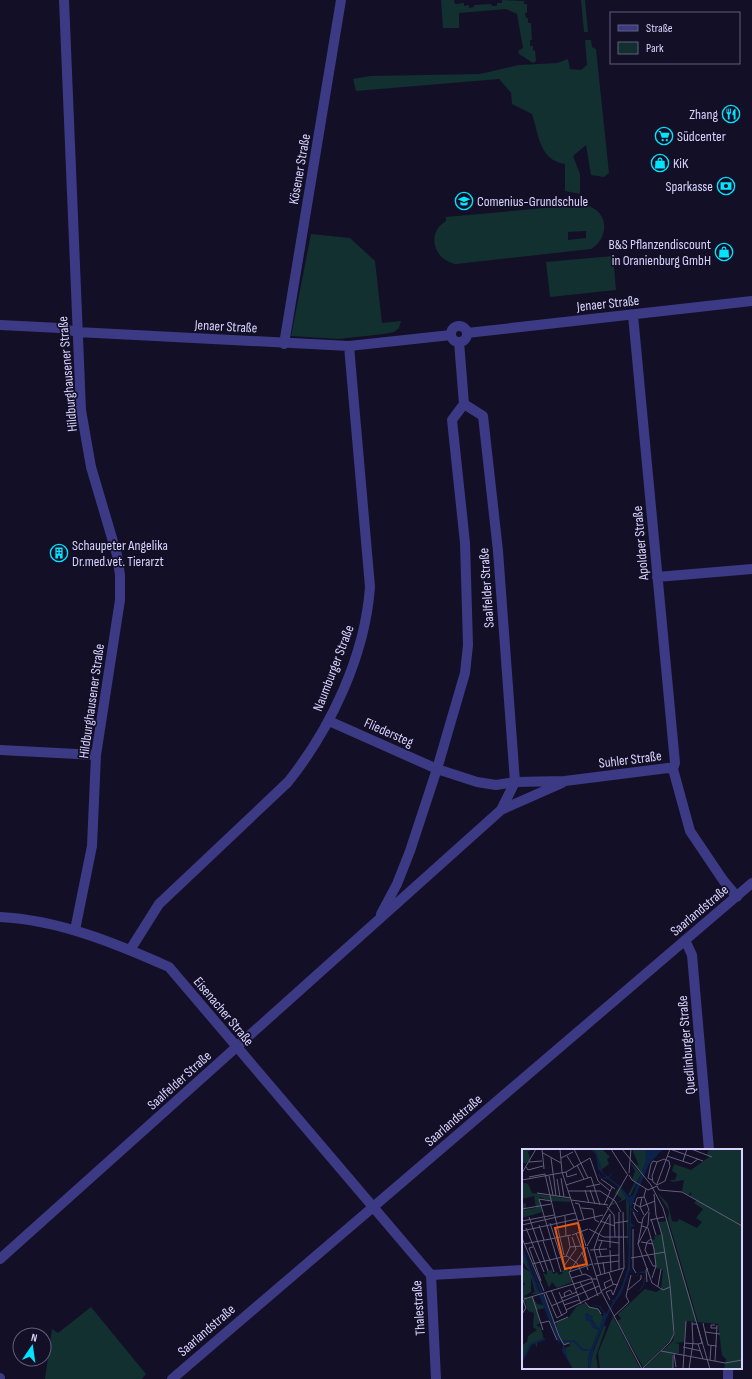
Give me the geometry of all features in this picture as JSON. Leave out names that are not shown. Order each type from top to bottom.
[{"type":"street","name":"Hildburghausener Straße","points":[[64,0],[80,410],[91,467],[117,555],[120,575],[120,600],[96,755],[92,846],[75,930]]},
{"type":"street","name":"Kösener Straße","points":[[284,344],[342,0]]},
{"type":"street","name":"Jenaer Straße","points":[[0,325],[60,328],[76,332],[284,344],[349,346],[455,338],[452,329],[459,326],[464,327],[467,333],[752,301]]},
{"type":"street","name":"Apoldaer Straße","points":[[633,315],[675,763],[673,769]]},
{"type":"street","points":[[464,404],[455,338],[464,340],[467,333]]},
{"type":"street","name":"Naumburger Straße","points":[[130,950],[159,904],[288,782],[306,759],[329,721],[340,698],[361,638],[368,607],[370,587],[349,346]]},
{"type":"street","name":"Saalfelder Straße","points":[[0,1259],[377,922],[501,810],[515,782],[498,551],[483,416],[464,404],[452,420],[465,543],[468,645],[465,673],[437,769],[397,884],[377,922]]},
{"type":"street","points":[[657,577],[752,569]]},
{"type":"street","name":"Fliedersteg","points":[[329,721],[437,769]]},
{"type":"street","points":[[0,750],[96,755]]},
{"type":"street","name":"Suhler Straße","points":[[515,782],[565,781],[668,768],[673,769],[690,831],[723,880],[737,897]]},
{"type":"street","points":[[437,769],[477,782],[496,785],[515,782]]},
{"type":"street","name":"Suhler Straße","points":[[501,810],[565,781]]},
{"type":"street","name":"Saarlandstraße","points":[[172,1379],[752,884]]},
{"type":"street","name":"Eisenacher Straße","points":[[0,917],[75,930],[130,950],[168,967],[372,1207]]},
{"type":"street","name":"Quedlinburger Straße","points":[[685,940],[692,955],[709,1149]]},
{"type":"street","name":"Thalestraße","points":[[372,1207],[431,1275],[436,1379]]},
{"type":"street","points":[[431,1275],[522,1270]]},
{"type":"green space","points":[[441,0],[454,0],[455,4],[464,3],[464,6],[469,5],[469,8],[474,7],[474,5],[491,4],[492,6],[497,6],[497,3],[502,3],[502,0],[524,1],[524,4],[527,4],[527,13],[525,13],[526,18],[528,18],[528,23],[531,23],[532,40],[530,40],[530,46],[533,46],[533,51],[535,50],[536,61],[533,63],[519,54],[518,51],[523,48],[517,14],[506,9],[459,13],[459,28],[443,28]]},
{"type":"green space","points":[[581,0],[585,0],[588,32],[584,32]]},
{"type":"green space","points":[[585,40],[591,40],[592,47],[596,49],[609,173],[604,177],[591,175],[586,145],[573,156],[580,174],[580,194],[565,191],[565,164],[556,162],[545,152],[541,145],[532,114],[512,104],[511,93],[499,79],[356,91],[353,79],[370,76],[480,74],[519,65],[557,63],[568,59],[570,69],[581,70],[587,65]]},
{"type":"green space","points":[[589,204],[589,206],[601,215],[604,227],[601,239],[597,245],[591,249],[456,264],[442,257],[437,252],[435,246],[434,239],[436,232],[446,221],[446,217]],"holes":[[[586,231],[586,238],[568,240],[568,232]]]},
{"type":"green space","points":[[311,234],[350,238],[375,261],[382,323],[401,321],[399,328],[394,332],[384,334],[338,339],[291,336]]},
{"type":"green space","points":[[613,256],[616,290],[550,297],[546,262]]},
{"type":"green space","points":[[91,1307],[146,1374],[142,1379],[45,1379],[47,1367],[52,1367],[52,1329],[58,1333]]},
{"type":"place","name":"Zhang","points":[[731,114]]},
{"type":"place","name":"Südcenter","points":[[664,136]]},
{"type":"place","name":"KiK","points":[[660,163]]},
{"type":"place","name":"Sparkasse","points":[[726,186]]},
{"type":"place","name":"Comenius-Grundschule","points":[[464,201]]},
{"type":"place","name":"B&S Pflanzendiscount in Oranienburg GmbH","points":[[724,252]]},
{"type":"place","name":"Schaupeter Angelika Dr.med.vet. Tierarzt","points":[[59,553]]}]
